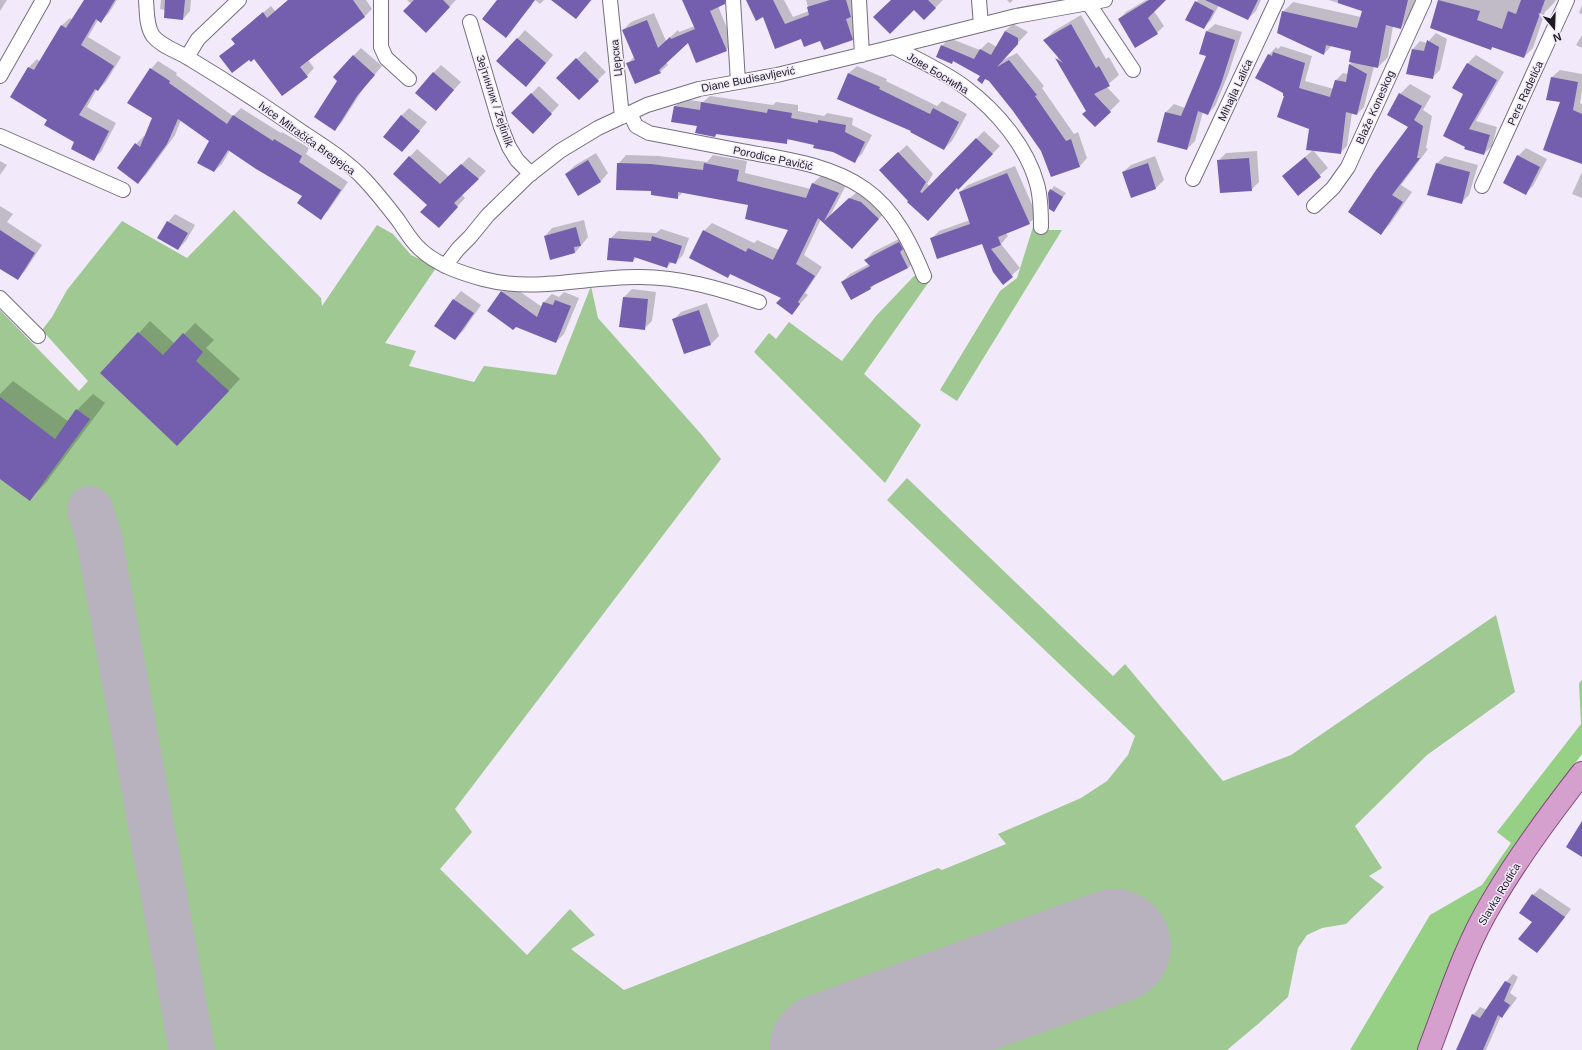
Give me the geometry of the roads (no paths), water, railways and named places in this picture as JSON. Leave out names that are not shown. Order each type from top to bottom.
[{"type":"main road","name":"Slavka Rodića","points":[[1429,1050],[1459,967],[1491,903],[1528,846],[1582,773]]},
{"type":"street","points":[[0,76],[43,0]]},
{"type":"street","name":"Ivice Mitračića Bregejca","points":[[146,0],[148,24],[152,34],[160,43],[187,57],[275,113],[346,163],[364,179],[421,250],[445,266],[484,279],[526,285],[641,277],[685,281],[759,302]]},
{"type":"street","points":[[187,57],[198,39],[239,0]]},
{"type":"street","points":[[381,0],[381,47],[386,58],[409,79]]},
{"type":"street","name":"Церска","points":[[610,0],[626,115]]},
{"type":"street","points":[[733,0],[738,82]]},
{"type":"street","points":[[859,0],[862,55]]},
{"type":"street","points":[[979,0],[981,25]]},
{"type":"street","name":"Diane Budisavljević","points":[[445,266],[488,215],[531,174],[560,152],[598,128],[647,105],[699,89],[777,74],[862,55],[1016,16],[1105,0]]},
{"type":"street","name":"Mihajla Lalića","points":[[1192,179],[1277,0]]},
{"type":"street","name":"Blaže Koneskog","points":[[1314,206],[1333,188],[1348,167],[1424,0]]},
{"type":"street","name":"Pere Radetića","points":[[1482,186],[1567,0]]},
{"type":"street","points":[[1089,4],[1133,70]]},
{"type":"street","name":"Зејтинлик / Zejtinlik","points":[[470,22],[504,134],[517,160],[531,174]]},
{"type":"street","name":"Јове Боснића","points":[[894,47],[937,69],[965,87],[986,105],[1003,124],[1019,146],[1037,185],[1041,206],[1041,227]]},
{"type":"street","name":"Porodice Pavičić","points":[[626,115],[636,126],[649,133],[794,160],[845,177],[866,190],[895,218],[912,248],[924,276]]},
{"type":"street","points":[[0,136],[123,190]]},
{"type":"street","points":[[0,298],[38,336]]}]
